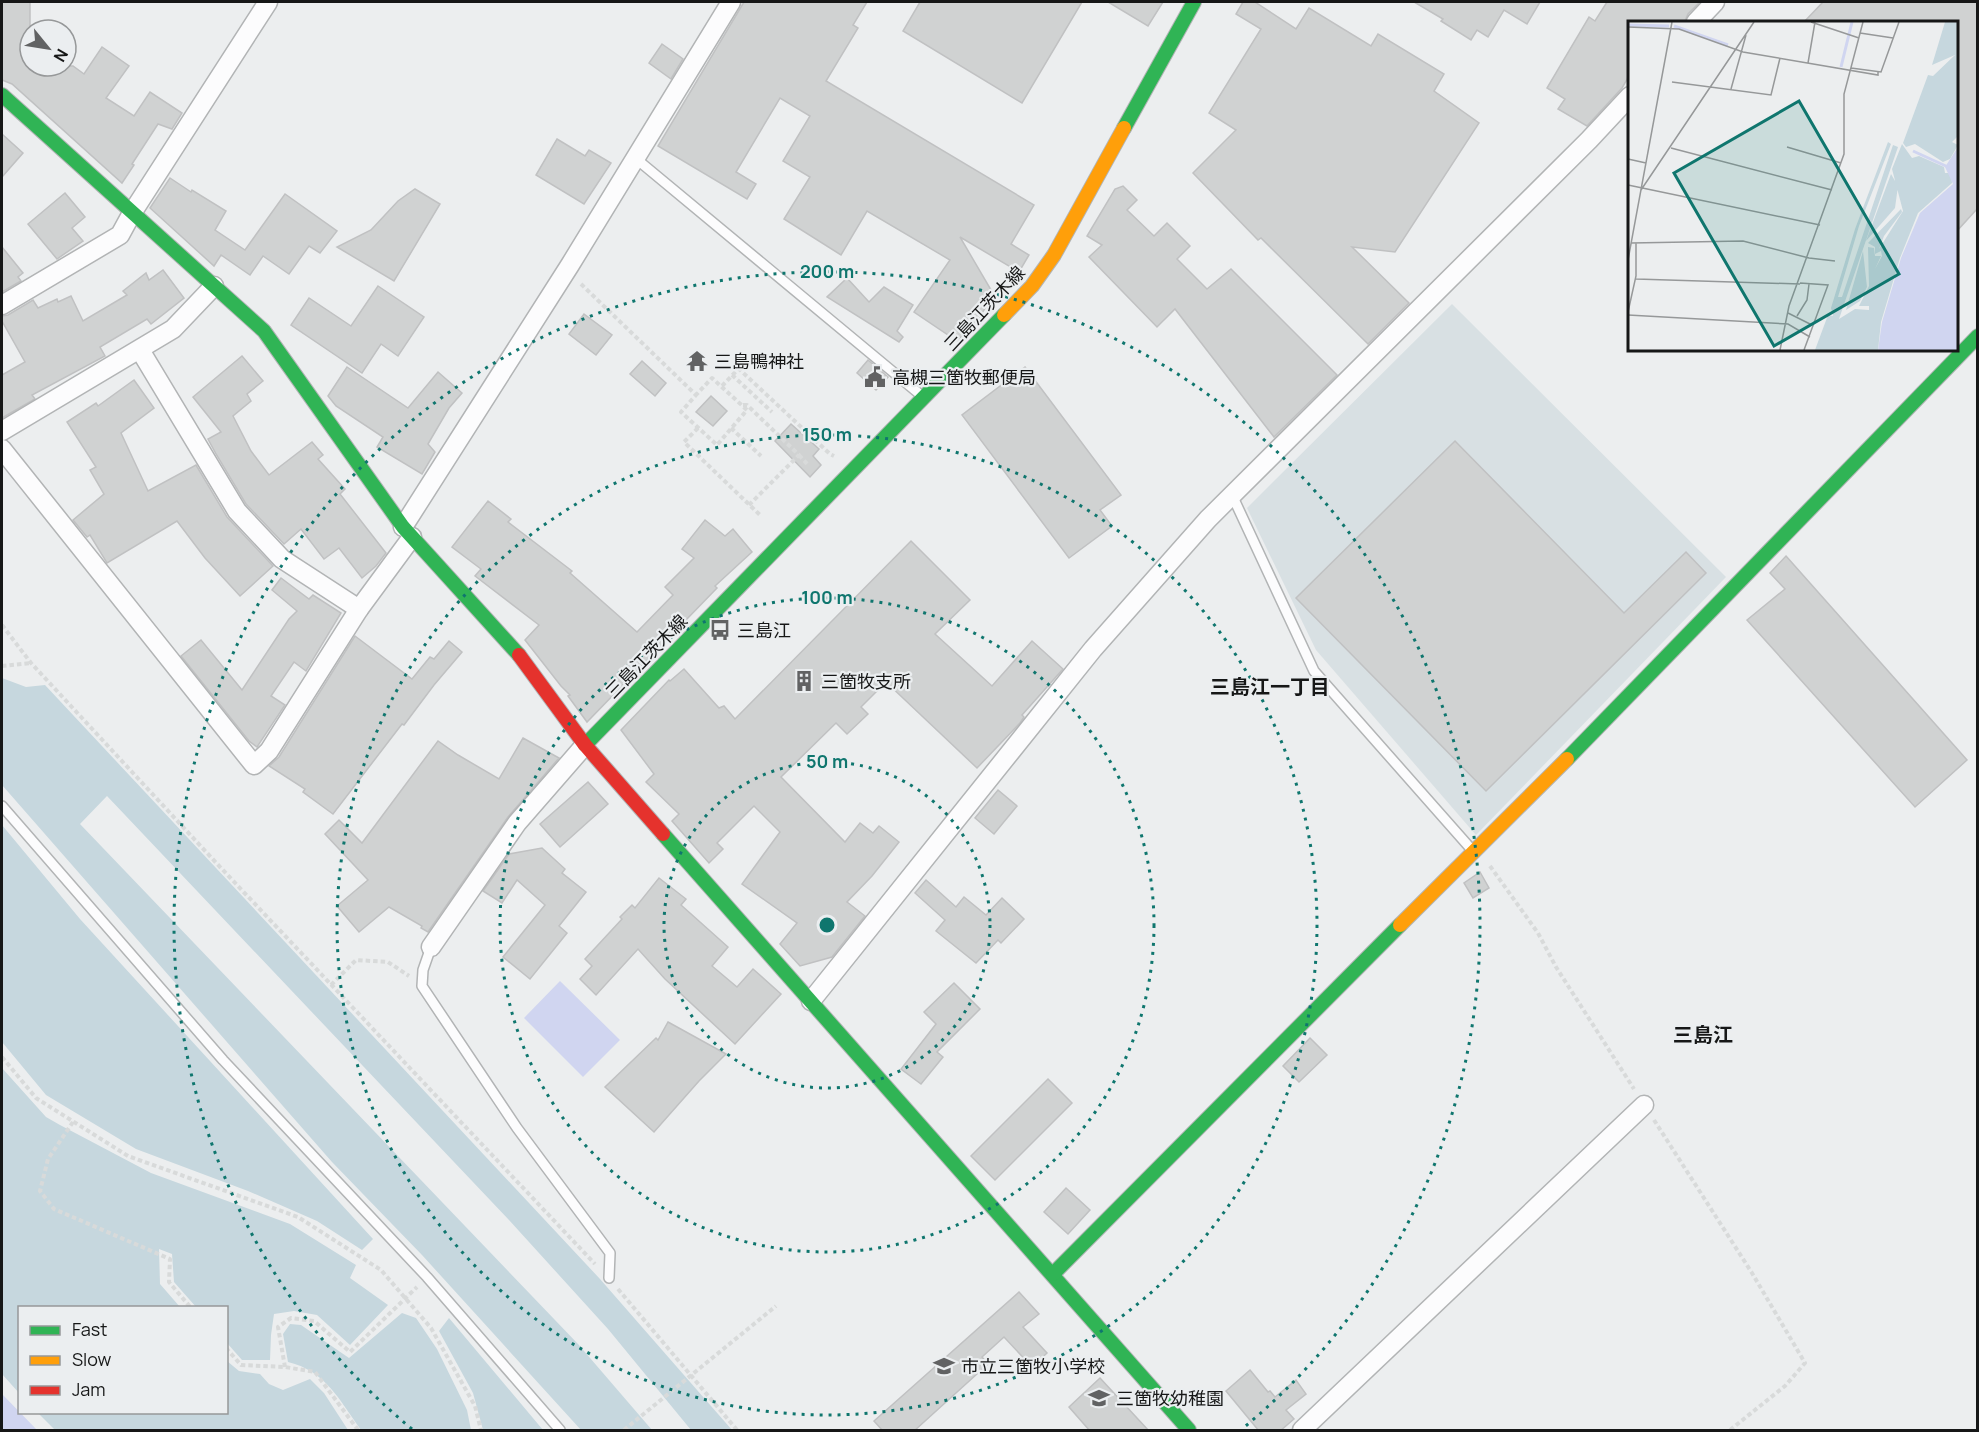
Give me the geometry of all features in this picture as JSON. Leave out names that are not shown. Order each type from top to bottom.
[{"type":"street","points":[[2,304],[120,236],[132,213],[268,2]]},
{"type":"street","points":[[2,449],[254,765],[269,751],[407,532],[634,157],[731,2]]},
{"type":"street","name":"三島江茨木線","points":[[585,745],[1032,286],[1054,255],[1194,2]]},
{"type":"street","points":[[1697,21],[1715,2]]},
{"type":"street","points":[[2,95],[264,331],[407,532],[519,655],[585,745],[1189,1431]]},
{"type":"street","points":[[811,1001],[1093,649],[1208,519],[1581,148],[1628,97]]},
{"type":"street","points":[[2,431],[173,329],[214,286]]},
{"type":"street","points":[[1053,1274],[1584,743],[1977,336]]},
{"type":"street","points":[[140,350],[237,511],[282,559],[358,609]]},
{"type":"street","points":[[431,947],[517,823],[585,745]]},
{"type":"street","points":[[1302,1431],[1644,1106]]},
{"type":"lane","points":[[634,157],[924,398]]},
{"type":"lane","points":[[1232,495],[1314,671],[1473,852]]},
{"type":"lane","points":[[2,806],[222,1060],[427,1277],[560,1431]]},
{"type":"lane","points":[[431,947],[423,970],[422,986],[516,1128],[610,1253],[609,1278]]},
{"type":"path","points":[[570,265],[578,282],[696,395]]},
{"type":"path","points":[[722,386],[743,364]]},
{"type":"path","points":[[738,368],[830,454],[857,466]]},
{"type":"path","points":[[732,375],[772,412]]},
{"type":"path","points":[[712,378],[722,386],[747,410],[717,445],[681,412],[712,378]]},
{"type":"path","points":[[742,406],[747,405],[809,466]]},
{"type":"path","points":[[698,428],[684,442],[760,515]]},
{"type":"path","points":[[731,428],[761,456]]},
{"type":"path","points":[[749,505],[799,455]]},
{"type":"path","points":[[2,625],[32,663],[331,985],[609,1278],[736,1431]]},
{"type":"path","points":[[2,666],[32,663]]},
{"type":"path","points":[[1473,852],[1494,870],[1538,933],[1556,967],[1752,1273],[1805,1363],[1785,1386],[1730,1431]]},
{"type":"path","points":[[331,985],[356,960],[388,962],[422,986]]},
{"type":"path","points":[[2,1057],[36,1098],[128,1156],[298,1217],[381,1270],[431,1328],[475,1406],[481,1431]]},
{"type":"path","points":[[73,1122],[48,1159],[40,1191],[54,1209],[170,1259],[169,1282],[189,1306]]},
{"type":"path","points":[[285,1367],[278,1327],[291,1318],[314,1320],[350,1352],[406,1298]]},
{"type":"path","points":[[624,1431],[776,1306]]},
{"type":"path","points":[[228,1350],[241,1365],[285,1367],[315,1372],[358,1431]]},
{"type":"shaded area","points":[[1452,304],[1726,577],[1476,835],[1316,650],[1247,508]]},
{"type":"shaded area","points":[[2,678],[26,687],[45,685],[600,1279],[732,1430],[691,1430],[608,1329],[509,1220],[107,796],[80,824],[578,1344],[652,1430],[581,1430],[422,1255],[332,1162],[2,785]]},
{"type":"shaded area","points":[[2,825],[80,919],[373,1239],[362,1250],[317,1221],[248,1191],[136,1149],[46,1095],[2,1042]]},
{"type":"shaded area","points":[[2,1068],[46,1117],[151,1173],[290,1224],[356,1265],[350,1278],[388,1305],[350,1345],[317,1315],[294,1311],[274,1314],[270,1360],[242,1360],[228,1344],[228,1306],[195,1306],[174,1282],[172,1254],[159,1249],[160,1284],[179,1306],[18,1306],[18,1392],[2,1374]]},
{"type":"shaded area","points":[[402,1313],[416,1318],[437,1349],[467,1410],[471,1430],[361,1430],[331,1388],[312,1372],[288,1362],[283,1334],[290,1324],[301,1325],[349,1358]]},
{"type":"shaded area","points":[[449,1318],[543,1430],[483,1430],[473,1393],[439,1331]]},
{"type":"shaded area","points":[[228,1362],[239,1371],[260,1374],[269,1384],[283,1390],[310,1379],[324,1393],[348,1430],[55,1430],[39,1414],[228,1414]]},
{"type":"water","points":[[560,981],[620,1040],[583,1077],[524,1018]]},
{"type":"water","points":[[2,1394],[18,1410],[18,1414],[21,1414],[37,1430],[2,1430]]},
{"type":"building","points":[[2,2],[30,2],[30,18],[18,18],[18,78],[78,78],[78,70],[84,74],[102,47],[129,66],[106,98],[134,116],[150,92],[182,113],[172,129],[158,124],[122,183],[12,84],[2,80]]},
{"type":"building","points":[[744,2],[867,2],[853,25],[858,28],[826,81],[1034,205],[1011,244],[1029,255],[1019,272],[960,237],[994,295],[976,322],[957,341],[914,312],[950,260],[867,211],[841,255],[784,219],[810,177],[783,161],[810,116],[780,98],[736,172],[756,184],[747,199],[658,146]]},
{"type":"building","points":[[920,2],[1082,2],[1022,103],[903,31]]},
{"type":"building","points":[[1108,2],[1163,2],[1148,26]]},
{"type":"building","points":[[1243,2],[1255,2],[1296,29],[1309,8],[1371,46],[1378,34],[1444,74],[1434,91],[1479,123],[1395,252],[1352,247],[1409,303],[1368,344],[1261,238],[1258,240],[1193,173],[1236,130],[1209,113],[1261,29],[1236,14]]},
{"type":"building","points":[[1414,2],[1540,2],[1527,24],[1504,10],[1488,37],[1477,30],[1471,40],[1441,21],[1443,19]]},
{"type":"building","points":[[1607,2],[1700,2],[1688,14],[1685,21],[1628,21],[1628,78],[1622,88],[1587,126],[1558,109],[1565,99],[1547,88],[1589,17],[1595,21]]},
{"type":"building","points":[[1823,2],[1977,2],[1977,209],[1958,230],[1958,21],[1805,21]]},
{"type":"building","points":[[662,44],[683,59],[671,79],[649,63]]},
{"type":"building","points":[[2,134],[23,153],[2,177]]},
{"type":"building","points":[[557,139],[585,156],[589,150],[611,163],[584,204],[536,175]]},
{"type":"building","points":[[170,178],[226,211],[215,230],[245,250],[285,194],[337,231],[320,253],[309,246],[289,274],[263,256],[250,275],[221,255],[214,266],[150,208]]},
{"type":"building","points":[[1123,186],[1137,200],[1127,210],[1154,236],[1167,223],[1190,246],[1177,259],[1207,289],[1231,269],[1337,375],[1274,437],[1175,309],[1157,327],[1089,257],[1102,245],[1087,236],[1115,189]]},
{"type":"building","points":[[415,189],[440,204],[394,281],[337,247],[371,230],[398,201]]},
{"type":"building","points":[[65,193],[85,217],[72,228],[83,241],[57,259],[28,224]]},
{"type":"building","points":[[2,247],[23,273],[18,277],[21,281],[2,292]]},
{"type":"building","points":[[163,270],[184,298],[151,324],[147,319],[100,347],[105,356],[32,395],[35,399],[2,418],[2,375],[25,362],[2,321],[2,316],[8,315],[33,300],[38,308],[57,299],[58,302],[71,296],[83,321],[127,295],[123,291],[146,273],[149,280]]},
{"type":"building","points":[[847,278],[869,302],[884,287],[913,305],[897,331],[903,337],[899,342],[827,297]]},
{"type":"building","points":[[378,286],[424,317],[398,356],[381,344],[362,373],[291,325],[309,298],[351,326]]},
{"type":"building","points":[[584,314],[612,335],[596,355],[569,334]]},
{"type":"building","points":[[242,356],[263,381],[247,394],[251,401],[233,416],[251,451],[269,475],[312,442],[323,455],[318,459],[345,489],[340,494],[386,553],[362,578],[339,548],[324,559],[301,529],[284,544],[246,504],[216,454],[208,439],[221,432],[193,397]]},
{"type":"building","points":[[868,360],[888,377],[876,390],[857,373]]},
{"type":"building","points":[[642,361],[666,383],[655,396],[630,374]]},
{"type":"building","points":[[347,367],[408,408],[438,372],[462,393],[449,408],[428,444],[435,452],[422,474],[377,447],[383,437],[336,406],[328,396]]},
{"type":"building","points":[[1025,367],[1121,495],[1100,510],[1112,526],[1069,558],[962,415]]},
{"type":"building","points":[[134,380],[154,408],[121,433],[148,491],[196,465],[227,517],[273,566],[240,596],[205,558],[177,521],[107,563],[90,535],[87,537],[73,520],[104,494],[90,470],[96,467],[67,422],[96,403],[98,406]]},
{"type":"building","points":[[711,396],[727,411],[713,426],[696,412]]},
{"type":"building","points":[[791,424],[819,449],[813,456],[821,465],[810,477],[775,441]]},
{"type":"building","points":[[1455,441],[1624,613],[1686,552],[1706,573],[1486,791],[1296,598]]},
{"type":"building","points":[[488,501],[511,519],[508,522],[572,571],[570,573],[637,632],[673,595],[665,587],[694,558],[682,549],[705,520],[725,536],[733,529],[752,552],[715,586],[717,588],[587,722],[568,696],[570,695],[525,640],[539,625],[475,576],[481,569],[452,547]]},
{"type":"building","points":[[911,541],[970,600],[935,634],[992,686],[1032,641],[1063,669],[1022,715],[1024,717],[1020,723],[977,768],[886,682],[861,707],[868,714],[847,734],[836,723],[781,777],[845,842],[860,823],[873,833],[879,826],[899,842],[872,876],[847,902],[865,916],[832,957],[800,966],[780,944],[797,923],[742,884],[780,832],[754,806],[717,843],[723,849],[709,863],[672,821],[679,814],[646,782],[654,774],[621,730],[669,680],[684,669],[719,708],[724,706],[735,719]]},
{"type":"building","points":[[1786,556],[1967,760],[1915,807],[1747,620],[1785,589],[1770,573]]},
{"type":"building","points":[[281,578],[309,599],[313,595],[341,613],[306,671],[294,662],[271,696],[285,705],[257,747],[249,741],[181,656],[201,640],[242,690],[289,619],[297,611],[272,590]]},
{"type":"building","points":[[355,636],[412,679],[430,657],[434,659],[449,641],[462,652],[404,725],[402,724],[333,814],[303,792],[305,789],[269,766],[279,757]]},
{"type":"building","points":[[523,738],[559,758],[508,817],[428,932],[421,928],[422,926],[389,907],[359,932],[337,906],[368,880],[325,834],[339,820],[362,843],[438,741],[499,779]]},
{"type":"building","points":[[588,782],[608,804],[560,847],[540,824]]},
{"type":"building","points":[[998,790],[1017,806],[994,834],[975,818]]},
{"type":"building","points":[[542,848],[565,869],[562,873],[586,892],[559,926],[567,933],[530,979],[503,957],[545,905],[517,880],[502,903],[483,891],[509,854]]},
{"type":"building","points":[[1480,872],[1489,888],[1473,898],[1464,883]]},
{"type":"building","points":[[659,878],[686,899],[681,905],[728,947],[712,966],[737,987],[753,969],[781,994],[735,1044],[665,979],[638,949],[596,995],[580,979],[592,966],[585,959],[622,919],[620,917],[632,905],[635,908]]},
{"type":"building","points":[[926,880],[956,907],[964,897],[986,915],[1002,898],[1024,919],[1001,943],[998,940],[976,963],[936,931],[945,920],[915,893]]},
{"type":"building","points":[[954,983],[980,1009],[937,1052],[943,1057],[921,1084],[901,1069],[936,1024],[924,1012]]},
{"type":"building","points":[[668,1022],[726,1054],[654,1132],[605,1087],[656,1038],[658,1040]]},
{"type":"building","points":[[1310,1038],[1327,1055],[1299,1082],[1283,1066]]},
{"type":"building","points":[[1048,1079],[1072,1103],[995,1180],[971,1156]]},
{"type":"building","points":[[1066,1188],[1090,1210],[1068,1234],[1044,1212]]},
{"type":"building","points":[[1019,1292],[1039,1314],[1023,1327],[1047,1353],[1032,1367],[1004,1337],[982,1357],[988,1364],[914,1431],[883,1431],[874,1421]]},
{"type":"building","points":[[1250,1370],[1275,1397],[1296,1380],[1306,1394],[1286,1410],[1294,1419],[1280,1431],[1259,1431],[1226,1391]]},
{"type":"building","points":[[1100,1378],[1149,1431],[1090,1431],[1069,1407]]},
{"type":"traffic: fast","points":[[1124,128],[1194,2]]},
{"type":"traffic: fast","points":[[2,95],[264,331],[403,527],[519,655]]},
{"type":"traffic: fast","points":[[585,745],[1004,315]]},
{"type":"traffic: fast","points":[[1567,759],[1978,336]]},
{"type":"traffic: fast","points":[[663,834],[1189,1430]]},
{"type":"traffic: fast","points":[[1053,1274],[1400,925]]},
{"type":"traffic: slow","points":[[1004,315],[1032,286],[1054,255],[1124,128]]},
{"type":"traffic: slow","points":[[1400,925],[1567,759]]},
{"type":"traffic: jam","points":[[519,655],[585,745],[663,834]]},
{"type":"place","name":"三島鴨神社","points":[[697,361]]},
{"type":"place","name":"高槻三箇牧郵便局","points":[[875,377]]},
{"type":"place","name":"三島江","points":[[720,630]]},
{"type":"place","name":"三箇牧支所","points":[[804,681]]},
{"type":"place","name":"市立三箇牧小学校","points":[[944,1366]]},
{"type":"place","name":"三箇牧幼稚園","points":[[1099,1398]]},
{"type":"district","name":"三島江一丁目","points":[[1270,686]]},
{"type":"district","name":"三島江","points":[[1703,1034]]}]
